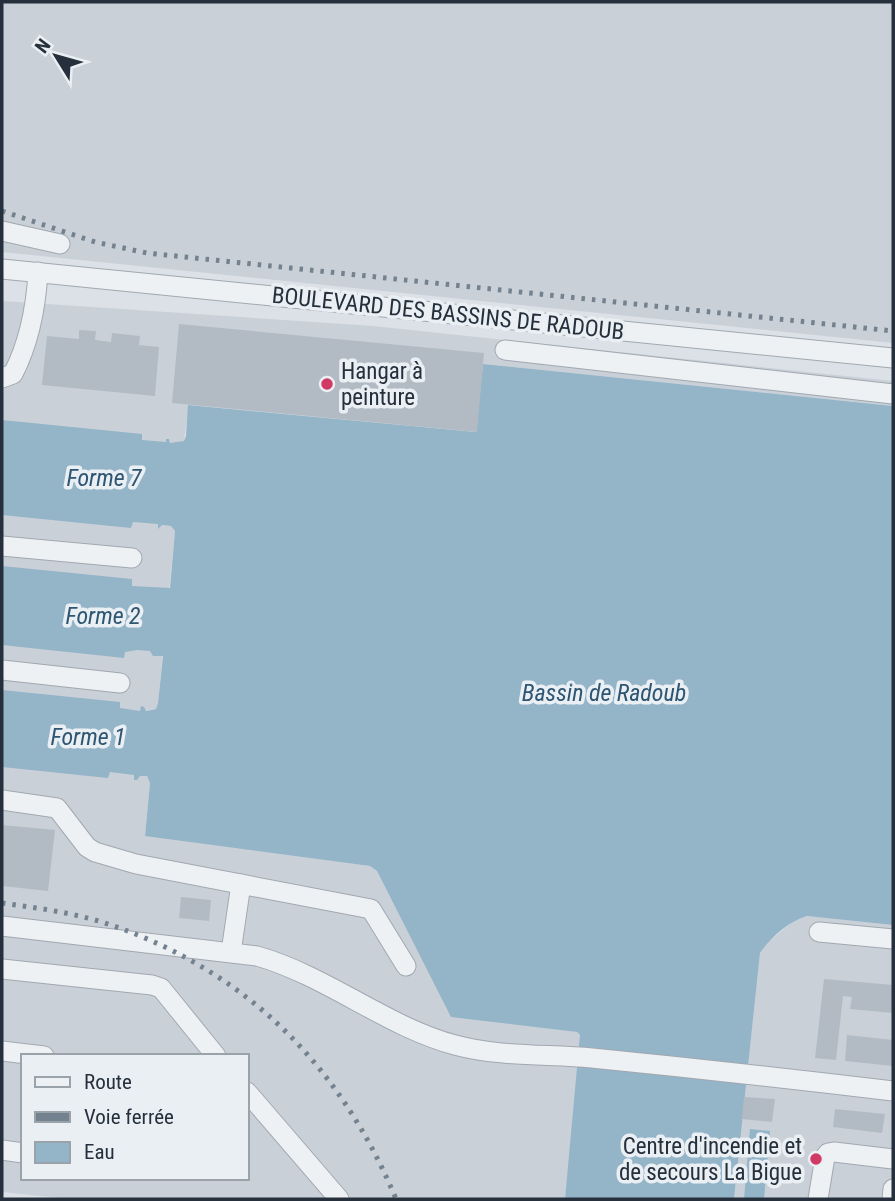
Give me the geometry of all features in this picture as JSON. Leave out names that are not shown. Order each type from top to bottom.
[{"type":"street","points":[[2,231],[60,244]]},
{"type":"street","name":"BOULEVARD DES BASSINS DE RADOUB","points":[[2,268],[893,358]]},
{"type":"street","points":[[2,378],[13,374],[21,360],[36,303],[38,272]]},
{"type":"street","points":[[505,350],[893,394]]},
{"type":"street","points":[[2,546],[132,558]]},
{"type":"street","points":[[2,670],[120,682]]},
{"type":"street","points":[[2,800],[57,808],[87,847],[95,852],[136,864],[371,909],[406,966]]},
{"type":"street","points":[[231,952],[241,884]]},
{"type":"street","points":[[2,926],[257,956],[296,969],[412,1029],[455,1045],[487,1051],[746,1073],[893,1091]]},
{"type":"street","points":[[819,932],[893,939]]},
{"type":"street","points":[[2,969],[161,988],[214,1054]]},
{"type":"street","points":[[2,1051],[27,1054]]},
{"type":"street","points":[[248,1093],[339,1199]]},
{"type":"street","points":[[2,1150],[21,1153]]},
{"type":"street","points":[[818,1199],[828,1153],[893,1159]]},
{"type":"street","points":[[892,1199],[893,1189]]},
{"type":"shaded area","points":[[2,2],[893,2],[893,343],[2,252]]},
{"type":"shaded area","points":[[2,301],[373,326],[893,381],[893,406],[483,364],[477,432],[189,405],[184,441],[167,443],[162,525],[171,526],[175,531],[158,703],[156,709],[141,711],[140,776],[147,776],[150,783],[145,835],[370,866],[377,871],[451,1016],[577,1032],[582,1038],[565,1199],[68,1199],[2,1192]]},
{"type":"shaded area","points":[[808,916],[893,925],[893,1199],[734,1199],[760,953],[766,944],[796,919]]},
{"type":"water","name":"Bassin de Radoub","points":[[483,364],[893,406],[893,925],[807,916],[781,930],[760,953],[734,1199],[565,1199],[580,1035],[577,1032],[451,1017],[377,871],[370,866],[145,836],[150,783],[147,776],[134,780],[134,775],[110,772],[108,778],[2,767],[2,690],[120,702],[120,708],[140,711],[141,706],[146,711],[156,709],[163,656],[153,656],[150,651],[137,650],[125,652],[124,658],[2,645],[2,566],[132,579],[132,586],[170,588],[175,531],[171,526],[162,525],[158,529],[158,524],[133,522],[131,528],[2,515],[2,420],[142,434],[142,440],[166,442],[166,439],[169,439],[170,443],[184,441],[188,405],[476,432]]},
{"type":"water","points":[[750,1129],[770,1131],[764,1199],[744,1199]]},
{"type":"building","name":"Hangar à peinture","points":[[179,324],[484,353],[477,432],[172,403]]},
{"type":"building","points":[[79,330],[96,331],[95,340],[111,342],[112,333],[140,336],[139,345],[159,347],[155,396],[42,385],[47,336],[79,339]]},
{"type":"building","points":[[2,825],[55,830],[48,891],[2,886]]},
{"type":"building","points":[[181,897],[211,900],[209,921],[179,918]]},
{"type":"building","points":[[824,979],[893,985],[893,1013],[850,1009],[852,997],[843,996],[836,1060],[815,1058]]},
{"type":"building","points":[[847,1035],[893,1040],[893,1066],[845,1061]]},
{"type":"building","points":[[744,1097],[775,1099],[772,1122],[742,1119]]},
{"type":"building","points":[[835,1109],[885,1114],[882,1133],[833,1127]]},
{"type":"railway","points":[[2,211],[95,242],[147,253],[893,331]]},
{"type":"railway","points":[[2,903],[71,914],[111,925],[160,945],[206,969],[247,998],[284,1030],[318,1067],[348,1107],[374,1151],[396,1199]]},
{"type":"place","name":"Hangar à peinture","points":[[327,384]]},
{"type":"place","name":"Centre d'incendie et de secours La Bigue","points":[[816,1159]]},
{"type":"water label","name":"Forme 7","points":[[104,478]]},
{"type":"water label","name":"Forme 2","points":[[103,616]]},
{"type":"water label","name":"Forme 1","points":[[88,737]]}]
